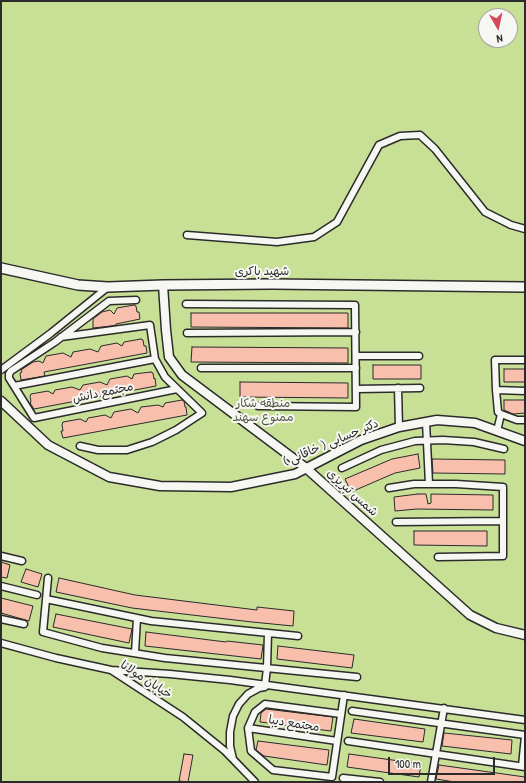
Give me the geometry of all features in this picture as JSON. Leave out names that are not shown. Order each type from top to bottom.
[{"type":"main road","name":"شهید باکری","points":[[1,268],[78,285],[108,287],[163,285],[525,287]]},
{"type":"street","points":[[187,235],[277,242],[314,237],[337,222],[379,145],[400,136],[420,135],[435,150],[485,212],[511,225],[525,229]]},
{"type":"street","name":"شمس تبریزی","points":[[163,285],[169,357],[182,375],[306,468],[470,615],[496,628],[525,635]]},
{"type":"street","points":[[1,370],[51,333],[108,287]]},
{"type":"street","points":[[14,386],[9,378],[11,371],[58,340],[109,302],[136,300]]},
{"type":"street","points":[[186,304],[355,305],[356,407],[258,406]]},
{"type":"street","points":[[58,340],[150,325],[154,359],[165,377],[202,412],[176,430],[152,442],[127,450],[98,450],[80,446]]},
{"type":"street","points":[[187,333],[356,332]]},
{"type":"street","points":[[51,333],[58,340]]},
{"type":"street","points":[[356,356],[419,356]]},
{"type":"street","name":"مجتمع دانش","points":[[154,359],[14,386],[34,418],[177,389]]},
{"type":"street","points":[[525,360],[495,360],[498,412],[517,420],[525,420]]},
{"type":"street","points":[[200,368],[356,368]]},
{"type":"street","points":[[398,388],[399,427]]},
{"type":"street","points":[[356,389],[420,388]]},
{"type":"street","points":[[496,390],[525,391]]},
{"type":"street","name":"دکتر حسابی ( خاقانی )","points":[[1,401],[48,445],[109,478],[160,486],[231,487],[294,474],[361,440],[399,427],[437,420],[475,423],[525,441]]},
{"type":"street","points":[[497,430],[501,414]]},
{"type":"street","points":[[426,422],[429,484]]},
{"type":"street","points":[[342,468],[381,450],[415,441],[443,440],[474,442],[504,449]]},
{"type":"street","points":[[389,488],[414,484],[503,487],[503,556],[438,557]]},
{"type":"street","points":[[396,522],[503,521]]},
{"type":"street","points":[[1,556],[22,561]]},
{"type":"street","points":[[48,578],[43,632],[102,648],[165,658],[357,677]]},
{"type":"street","points":[[1,586],[37,595]]},
{"type":"street","points":[[46,599],[151,621],[298,636]]},
{"type":"street","points":[[135,653],[137,618]]},
{"type":"street","points":[[1,619],[24,624]]},
{"type":"street","points":[[265,685],[268,633]]},
{"type":"street","name":"خیابان مولانا","points":[[1,643],[56,658],[111,670],[183,717],[225,750],[255,782]]},
{"type":"street","points":[[111,670],[170,674],[278,686],[525,720]]},
{"type":"street","points":[[234,760],[230,746],[230,732],[233,716],[239,704],[248,694],[259,688],[278,686]]},
{"type":"street","points":[[341,714],[265,704],[254,712],[248,728],[251,751],[273,770],[332,777],[344,695]]},
{"type":"street","points":[[431,782],[444,708]]},
{"type":"street","points":[[348,741],[523,766],[525,736],[352,711]]},
{"type":"street","name":"مجتمع دیبا","points":[[248,728],[337,741]]},
{"type":"street","points":[[343,778],[380,782]]},
{"type":"green space","name":"منطقه شکار ممنوع سهند","points":[[1,1],[525,1],[525,782],[1,782]]},
{"type":"building","points":[[134,305],[136,306],[137,312],[139,312],[140,319],[111,326],[93,328],[93,319],[102,312],[110,310],[114,314],[117,308]]},
{"type":"building","points":[[191,313],[348,313],[348,328],[191,327]]},
{"type":"building","points":[[141,339],[143,340],[144,346],[146,346],[147,353],[44,372],[45,376],[21,380],[21,370],[33,362],[39,361],[43,363],[46,356],[63,353],[71,357],[73,352],[90,349],[98,352],[101,346],[117,343],[122,346],[124,342]]},
{"type":"building","points":[[192,347],[348,348],[348,363],[191,362]]},
{"type":"building","points":[[373,365],[421,365],[421,379],[373,379]]},
{"type":"building","points":[[504,369],[525,369],[525,382],[504,382]]},
{"type":"building","points":[[153,373],[154,379],[155,378],[156,386],[34,409],[30,403],[31,394],[48,391],[53,394],[55,390],[72,387],[80,390],[83,385],[100,382],[107,385],[110,379],[127,376],[132,379],[134,374]]},
{"type":"building","points":[[240,382],[348,383],[348,398],[240,397]]},
{"type":"building","points":[[182,400],[184,401],[186,407],[187,415],[63,438],[61,431],[63,431],[63,422],[80,419],[86,422],[88,418],[105,415],[111,418],[114,412],[131,409],[138,413],[141,407],[158,405],[163,407],[165,403]]},
{"type":"building","points":[[504,400],[525,400],[525,413],[513,414],[504,410]]},
{"type":"building","points":[[418,454],[420,468],[395,473],[351,492],[345,479],[392,459]]},
{"type":"building","points":[[432,459],[505,460],[505,474],[433,473]]},
{"type":"building","points":[[426,494],[428,504],[431,503],[431,494],[493,495],[493,510],[417,509],[395,511],[394,497]]},
{"type":"building","points":[[414,531],[487,531],[487,546],[414,545]]},
{"type":"building","points":[[1,562],[10,565],[7,578],[1,577]]},
{"type":"building","points":[[26,569],[42,574],[38,587],[21,582]]},
{"type":"building","points":[[59,578],[135,595],[257,610],[257,607],[294,611],[293,626],[132,608],[56,592]]},
{"type":"building","points":[[1,598],[33,606],[29,621],[1,613]]},
{"type":"building","points":[[56,614],[132,629],[129,643],[53,627]]},
{"type":"building","points":[[146,632],[263,645],[261,659],[145,646]]},
{"type":"building","points":[[278,646],[354,655],[352,668],[277,659]]},
{"type":"building","points":[[266,709],[333,717],[331,731],[260,722],[261,713]]},
{"type":"building","points":[[354,719],[425,729],[423,742],[351,733]]},
{"type":"building","points":[[444,733],[512,740],[511,754],[442,746]]},
{"type":"building","points":[[258,741],[329,750],[327,765],[264,756],[256,750]]},
{"type":"building","points":[[184,754],[193,755],[188,782],[179,781]]},
{"type":"building","points":[[349,754],[421,764],[419,777],[347,767]]},
{"type":"building","points":[[439,765],[525,777],[525,782],[455,782],[436,779]]}]
